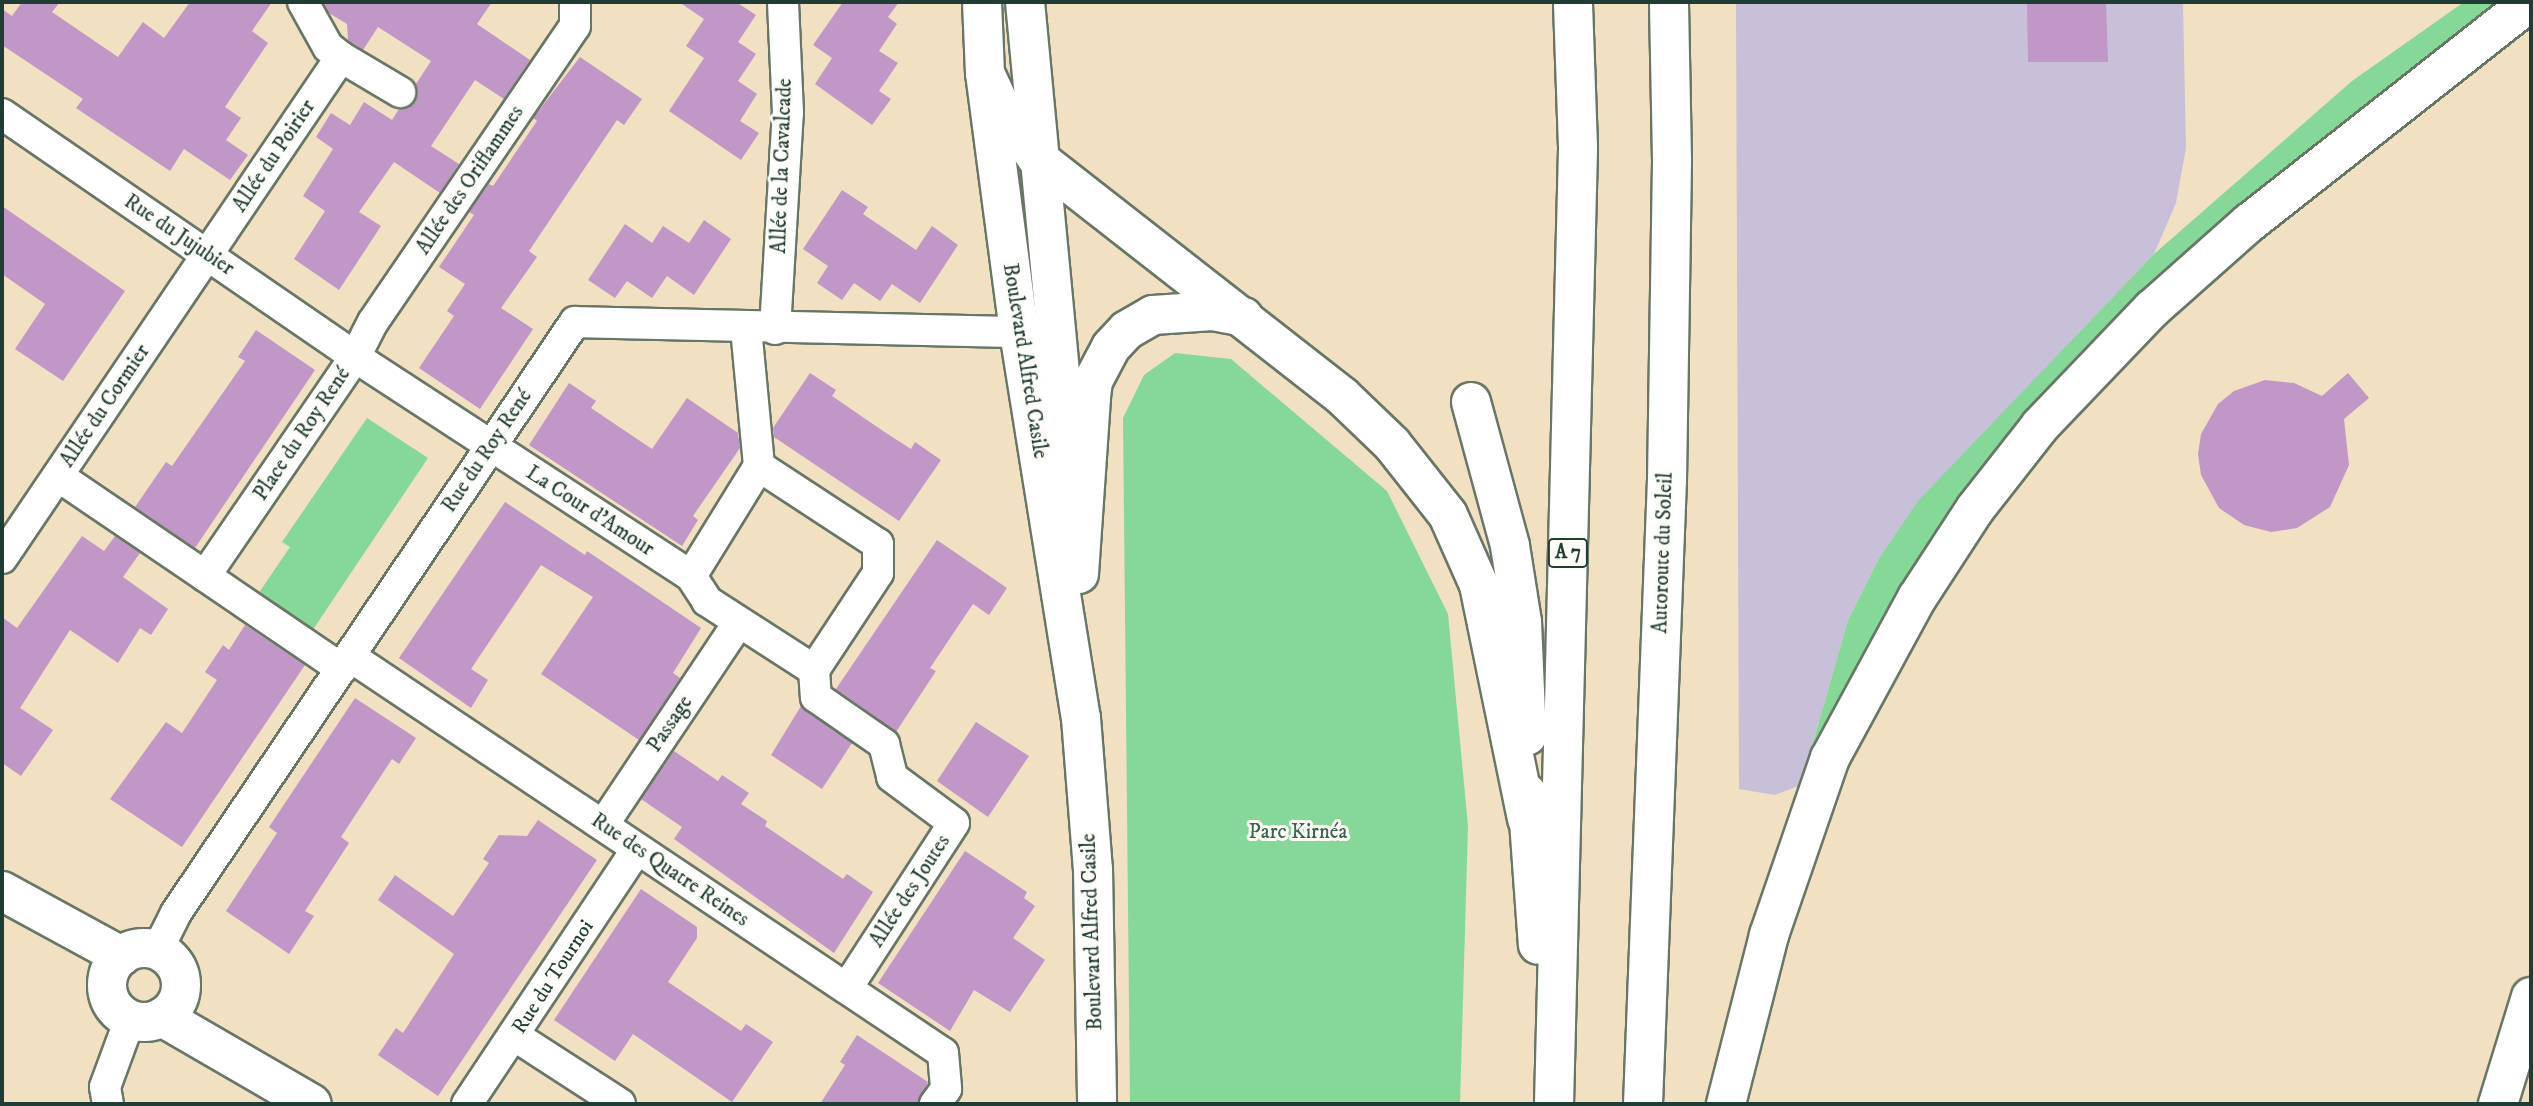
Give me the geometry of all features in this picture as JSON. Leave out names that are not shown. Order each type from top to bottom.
[{"type":"main road","name":"Boulevard Alfred Casile","points":[[982,2],[985,73],[1018,332],[1081,718],[1093,869],[1097,1104]]},
{"type":"main road","name":"Boulevard Alfred Casile","points":[[1025,2],[1036,157],[1079,573],[1084,647],[1081,718]]},
{"type":"main road","name":"A 7","points":[[1554,1104],[1578,147],[1573,2]]},
{"type":"main road","name":"Autoroute du Soleil","points":[[1643,1104],[1667,480],[1672,160],[1669,2]]},
{"type":"main road","points":[[1726,1104],[1769,935],[1830,758],[1917,598],[1975,509],[2049,416],[2151,309],[2249,223],[2530,2]]},
{"type":"main road","points":[[985,73],[1002,109],[1036,157],[1342,396],[1392,444],[1448,516],[1479,585],[1527,819]]},
{"type":"main road","points":[[1079,573],[1093,381],[1111,347],[1127,330],[1153,315],[1213,311],[1243,317]]},
{"type":"main road","points":[[1471,402],[1510,546],[1522,622],[1527,819],[1554,1104]]},
{"type":"main road","points":[[2,891],[129,962]]},
{"type":"main road","points":[[2,921],[129,962],[176,967],[157,1009]]},
{"type":"main road","points":[[129,962],[111,1003],[157,1009],[298,1094]]},
{"type":"main road","points":[[2498,1104],[2531,997]]},
{"type":"street","points":[[303,2],[328,47],[400,92]]},
{"type":"street","name":"Allée des Oriflammes","points":[[355,357],[373,323],[575,26],[575,2]]},
{"type":"street","name":"Allée de la Cavalcade","points":[[759,466],[761,329],[788,113],[783,2]]},
{"type":"street","name":"Allée du Poirier","points":[[207,254],[341,57]]},
{"type":"street","name":"Rue du Jujubier","points":[[2,114],[355,357]]},
{"type":"street","name":"Allée du Cormier","points":[[2,558],[207,254]]},
{"type":"street","name":"Rue du Roy René","points":[[129,962],[176,913],[575,322],[761,329],[1018,332]]},
{"type":"street","name":"Place du Roy René","points":[[205,576],[355,357],[490,446]]},
{"type":"street","name":"La Cour d'Amour","points":[[490,446],[691,576],[707,601],[814,670]]},
{"type":"street","points":[[691,576],[759,466],[878,544],[878,573],[814,670]]},
{"type":"street","points":[[58,476],[205,576],[346,663]]},
{"type":"street","name":"Passage","points":[[603,825],[738,623]]},
{"type":"street","name":"Rue des Quatre Reines","points":[[346,663],[603,825],[943,1053],[946,1089],[935,1104]]},
{"type":"street","name":"Allée des Joutes","points":[[814,670],[816,697],[884,744],[892,777],[954,823],[847,988]]},
{"type":"street","name":"Rue du Tournoi","points":[[467,1104],[515,1036],[637,849]]},
{"type":"street","points":[[108,1104],[105,1087],[157,1009]]},
{"type":"street","points":[[515,1036],[620,1104]]},
{"type":"shaded area","points":[[1736,2],[2183,2],[2186,148],[2176,203],[2154,254],[1918,502],[1878,560],[1848,620],[1801,785],[1775,795],[1739,789]]},
{"type":"green space","points":[[2464,2],[2509,2],[2125,317],[1801,785],[1848,620],[1878,560],[1918,501],[2154,254],[2352,81]]},
{"type":"green space","name":"Parc Kirnéa","points":[[1175,353],[1231,359],[1387,491],[1448,614],[1468,826],[1460,1104],[1130,1104],[1123,418],[1144,375]]},
{"type":"green space","points":[[367,418],[428,458],[308,637],[254,600],[290,547],[282,542]]},
{"type":"building","points":[[22,2],[60,2],[52,12],[118,57],[143,22],[164,38],[190,2],[272,2],[252,31],[268,43],[225,107],[241,118],[226,140],[248,155],[230,180],[184,149],[170,171],[76,108],[83,99],[2,45],[2,9],[12,16]]},
{"type":"building","points":[[323,2],[492,2],[477,24],[530,60],[504,99],[475,80],[431,146],[459,164],[440,193],[394,162],[359,212],[381,226],[339,290],[294,259],[325,211],[303,196],[333,149],[316,137],[331,113],[350,125],[364,102],[392,120],[399,109],[415,101],[416,84],[431,61],[378,27],[363,50],[348,40],[347,24],[329,13]]},
{"type":"building","points":[[679,2],[736,2],[756,15],[738,42],[756,54],[738,81],[757,94],[740,121],[759,133],[741,160],[669,111],[704,58],[686,46],[704,19]]},
{"type":"building","points":[[843,2],[899,2],[888,17],[897,24],[879,51],[898,63],[879,91],[891,99],[872,125],[815,84],[832,58],[813,45]]},
{"type":"building","points":[[2106,2],[2108,62],[2028,62],[2027,3]]},
{"type":"building","points":[[580,57],[642,99],[624,125],[617,120],[529,251],[537,257],[501,308],[533,329],[480,409],[419,368],[454,316],[447,311],[465,284],[439,267],[474,215],[469,212],[489,184],[493,186],[537,121],[533,118]]},
{"type":"building","points":[[842,190],[868,207],[863,214],[916,250],[932,226],[958,245],[920,303],[892,284],[880,301],[854,283],[842,300],[817,283],[828,266],[803,249]]},
{"type":"building","points":[[2,206],[125,291],[63,381],[15,349],[45,304],[2,274]]},
{"type":"building","points":[[704,220],[731,239],[694,295],[667,276],[652,298],[627,281],[615,298],[588,280],[625,224],[652,243],[663,226],[689,243]]},
{"type":"building","points":[[256,330],[315,370],[195,548],[135,507],[166,462],[172,466],[245,361],[238,357]]},
{"type":"building","points":[[810,373],[836,390],[832,396],[883,431],[911,449],[915,442],[941,460],[899,521],[774,437],[773,428]]},
{"type":"building","points":[[2348,373],[2369,398],[2344,419],[2349,465],[2330,507],[2297,528],[2271,532],[2244,525],[2219,508],[2201,475],[2198,454],[2201,434],[2218,404],[2234,391],[2265,380],[2294,383],[2322,396]]},
{"type":"building","points":[[569,383],[596,401],[591,408],[652,449],[687,398],[738,433],[740,448],[693,516],[698,520],[682,546],[529,445]]},
{"type":"building","points":[[505,502],[585,555],[587,551],[701,628],[673,673],[680,678],[639,740],[541,674],[593,597],[541,565],[471,669],[488,680],[471,708],[399,658]]},
{"type":"building","points":[[82,536],[104,551],[115,536],[140,553],[123,577],[168,609],[151,635],[140,628],[118,663],[70,630],[20,708],[53,730],[21,776],[2,763],[2,617],[17,628]]},
{"type":"building","points":[[937,540],[1007,588],[989,615],[973,604],[930,668],[936,671],[896,732],[836,689]]},
{"type":"building","points":[[245,625],[305,665],[182,847],[110,799],[166,722],[182,733],[217,680],[205,672],[223,645],[229,650]]},
{"type":"building","points":[[355,698],[416,738],[399,764],[392,759],[341,837],[349,843],[305,911],[314,916],[289,954],[226,911],[277,833],[269,827]]},
{"type":"building","points":[[801,706],[852,743],[822,789],[771,755]]},
{"type":"building","points":[[976,722],[1029,756],[988,817],[937,781]]},
{"type":"building","points":[[674,751],[718,781],[722,775],[749,793],[741,804],[767,821],[765,826],[843,879],[847,874],[873,892],[834,953],[674,839],[682,827],[641,799]]},
{"type":"building","points":[[538,820],[597,860],[438,1096],[378,1055],[396,1028],[403,1033],[454,954],[378,900],[395,875],[453,916],[489,863],[483,859],[499,835],[527,836]]},
{"type":"building","points":[[965,851],[1027,892],[1024,898],[1035,906],[1013,938],[1045,960],[1010,1012],[974,990],[950,1031],[878,983]]},
{"type":"building","points":[[641,889],[697,927],[697,938],[668,982],[741,1031],[746,1024],[773,1042],[732,1102],[633,1034],[615,1061],[554,1020]]},
{"type":"building","points":[[857,1035],[928,1082],[918,1104],[820,1104],[845,1065],[840,1062]]}]
